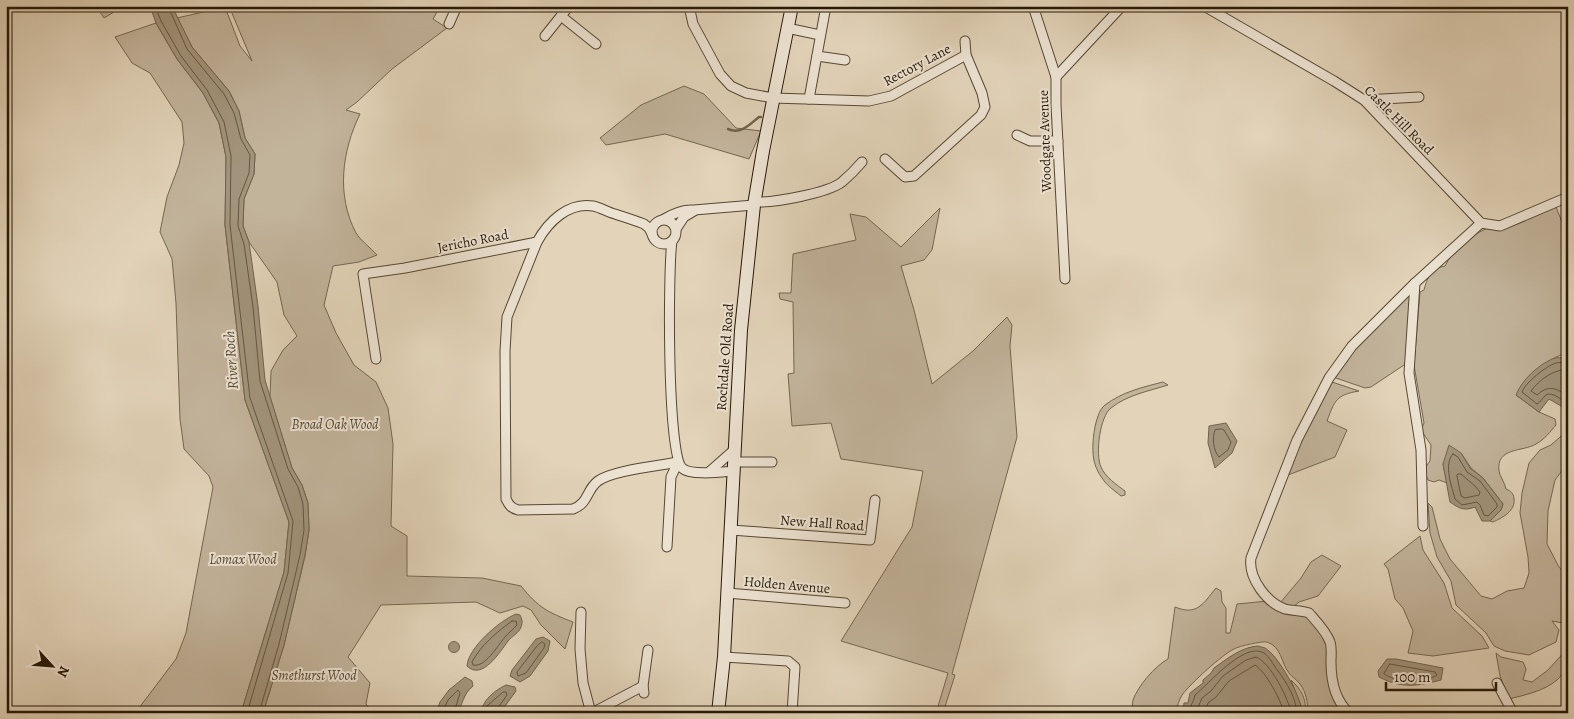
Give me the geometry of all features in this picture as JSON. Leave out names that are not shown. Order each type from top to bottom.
[{"type":"main road","name":"Rochdale Old Road","points":[[718,713],[724,657],[741,330],[755,204],[772,98],[792,6]]},
{"type":"street","points":[[449,24],[457,6]]},
{"type":"street","points":[[545,36],[570,6]]},
{"type":"street","name":"Rectory Lane","points":[[689,6],[693,24],[720,74],[731,86],[746,93],[772,98],[868,101],[891,96],[966,55],[982,93],[985,107],[981,115],[914,176],[905,177],[885,158]]},
{"type":"street","points":[[809,99],[826,6]]},
{"type":"street","name":"Woodgate Avenue","points":[[1033,6],[1056,77],[1065,279]]},
{"type":"street","points":[[1056,77],[1122,6]]},
{"type":"street","name":"Castle Hill Road","points":[[1204,6],[1364,100],[1481,224]]},
{"type":"street","points":[[561,16],[596,44]]},
{"type":"street","points":[[787,28],[820,35]]},
{"type":"street","points":[[965,41],[966,55]]},
{"type":"street","points":[[817,56],[835,56],[846,60]]},
{"type":"street","points":[[1364,100],[1419,97]]},
{"type":"street","points":[[1017,135],[1030,141],[1058,141]]},
{"type":"street","points":[[652,234],[653,226],[662,219],[682,211],[755,204],[822,191],[842,183],[862,162]]},
{"type":"street","points":[[1349,713],[1335,693],[1331,673],[1331,643],[1326,633],[1309,613],[1286,609],[1270,600],[1260,587],[1250,563],[1297,440],[1329,378],[1352,346],[1415,283],[1481,224],[1500,226],[1568,197]]},
{"type":"street","points":[[672,241],[661,244],[644,224],[592,206],[573,208],[555,218],[538,242],[507,318],[505,351],[506,499],[513,509],[518,510],[573,509],[588,504],[594,486],[605,477],[678,462]]},
{"type":"street","points":[[694,210],[684,216],[676,229],[675,237],[672,241],[669,280],[674,438],[678,462],[682,469],[688,471],[709,472],[734,461],[772,462]]},
{"type":"street","points":[[624,217],[662,219],[672,222],[676,229]]},
{"type":"street","name":"Jericho Road","points":[[376,360],[363,274],[405,268],[538,242]]},
{"type":"street","points":[[1415,283],[1409,373],[1421,450],[1423,526]]},
{"type":"street","points":[[709,472],[734,461]]},
{"type":"street","points":[[666,547],[672,477],[678,462]]},
{"type":"street","name":"New Hall Road","points":[[730,530],[870,540],[875,500]]},
{"type":"street","name":"Holden Avenue","points":[[727,593],[845,603]]},
{"type":"street","points":[[581,612],[581,666],[583,683],[592,713],[644,690],[648,650]]},
{"type":"street","points":[[724,657],[788,661],[794,667],[792,713]]},
{"type":"street","points":[[1497,683],[1513,713]]},
{"type":"green space","points":[[96,6],[124,6],[104,18]]},
{"type":"green space","name":"Broad Oak Wood","points":[[229,6],[429,6],[437,12],[433,19],[447,28],[392,69],[346,110],[360,114],[349,143],[346,158],[344,188],[346,204],[356,233],[377,255],[359,262],[333,266],[324,305],[336,333],[354,365],[376,382],[388,408],[393,444],[391,526],[407,536],[407,576],[482,578],[521,586],[533,600],[544,608],[573,622],[565,649],[541,625],[531,610],[523,606],[500,613],[476,602],[381,605],[348,657],[370,683],[366,704],[374,713],[263,713],[284,645],[305,556],[309,530],[308,503],[302,485],[292,468],[270,397],[271,371],[283,350],[297,336],[284,315],[277,282],[249,242],[243,226],[244,199],[254,174],[255,154],[245,138],[239,111],[229,91],[192,47],[177,18],[225,7],[240,46],[252,61]]},
{"type":"green space","name":"Lomax Wood","points":[[156,23],[177,59],[203,93],[219,123],[226,157],[225,225],[245,400],[289,522],[284,572],[241,713],[133,713],[139,708],[176,659],[186,633],[213,487],[209,476],[184,449],[180,419],[176,303],[172,259],[160,232],[167,197],[179,165],[184,143],[182,122],[150,73],[132,63],[115,37]]},
{"type":"green space","points":[[684,86],[704,94],[736,128],[761,131],[749,159],[665,134],[606,145],[600,138],[641,105]]},
{"type":"green space","points":[[1556,207],[1568,237],[1568,352],[1554,358],[1516,395],[1539,412],[1555,419],[1556,425],[1545,438],[1536,444],[1506,454],[1502,458],[1499,463],[1499,471],[1506,489],[1513,495],[1514,503],[1508,513],[1493,522],[1490,521],[1501,510],[1503,504],[1483,478],[1471,468],[1461,453],[1443,464],[1447,483],[1439,480],[1434,482],[1428,480],[1425,472],[1430,461],[1431,445],[1421,430],[1424,423],[1414,365],[1420,292],[1424,290],[1428,278],[1433,271],[1445,266],[1454,252],[1465,241],[1479,232],[1509,220]]},
{"type":"green space","points":[[940,208],[932,250],[924,260],[901,266],[932,384],[973,351],[1007,317],[1012,325],[1010,346],[1017,437],[952,674],[955,675],[943,713],[936,713],[948,673],[841,641],[912,527],[923,471],[841,459],[831,423],[792,426],[788,374],[794,373],[793,302],[780,299],[779,293],[791,293],[793,254],[856,240],[850,214],[866,217],[901,247]]},
{"type":"green space","points":[[1413,293],[1407,363],[1371,387],[1365,388],[1333,377],[1351,352],[1408,294]]},
{"type":"green space","points":[[1163,382],[1168,385],[1138,394],[1111,408],[1107,412],[1101,427],[1099,461],[1105,474],[1125,491],[1125,495],[1121,496],[1104,481],[1095,464],[1093,442],[1098,416],[1105,405],[1118,397],[1140,388]]},
{"type":"green space","points":[[1332,382],[1359,391],[1345,394],[1337,400],[1327,421],[1347,430],[1335,457],[1288,475],[1297,448]]},
{"type":"green space","points":[[1568,430],[1568,463],[1555,480],[1548,511],[1547,544],[1559,567],[1568,577],[1568,624],[1552,621],[1559,630],[1556,642],[1529,655],[1505,651],[1494,646],[1486,633],[1456,605],[1451,581],[1437,557],[1430,533],[1428,503],[1432,507],[1440,539],[1450,559],[1481,596],[1492,599],[1507,591],[1524,588],[1529,573],[1520,513],[1522,493],[1529,463],[1540,450],[1551,445]]},
{"type":"green space","points":[[1420,536],[1423,550],[1444,583],[1452,608],[1482,636],[1489,648],[1433,656],[1408,653],[1413,631],[1403,608],[1395,599],[1388,569],[1384,564]]},
{"type":"green space","points":[[1322,555],[1341,566],[1318,596],[1299,602],[1293,607],[1280,603],[1301,578],[1311,562]]},
{"type":"green space","points":[[1216,588],[1221,591],[1222,602],[1226,608],[1226,633],[1230,633],[1237,604],[1268,601],[1304,614],[1327,640],[1328,658],[1345,713],[1308,713],[1308,705],[1302,687],[1286,669],[1276,648],[1272,644],[1264,642],[1237,648],[1222,657],[1186,690],[1178,703],[1176,713],[1132,713],[1133,700],[1143,683],[1153,671],[1168,659],[1175,607],[1189,610],[1199,607]]},
{"type":"green space","points":[[1568,648],[1568,668],[1557,680],[1540,690],[1509,699],[1500,676],[1496,653],[1501,657],[1523,662],[1526,669],[1523,680],[1532,682],[1548,670]]},
{"type":"green space","points":[[1291,680],[1298,687],[1302,695],[1305,703],[1305,713],[1302,713]]},
{"type":"water","points":[[150,6],[172,6],[192,47],[229,91],[239,111],[245,138],[255,154],[254,174],[244,199],[243,226],[249,242],[258,306],[265,380],[292,468],[302,485],[308,503],[309,530],[284,645],[263,713],[241,713],[284,572],[289,522],[245,400],[225,225],[226,157],[219,123],[203,93],[177,59],[156,23]]},
{"type":"water","points":[[1568,357],[1568,410],[1549,399],[1539,412],[1516,395],[1526,379],[1541,365],[1554,358]]},
{"type":"water","points":[[1226,423],[1237,441],[1232,453],[1215,468],[1208,443],[1209,426]]},
{"type":"water","points":[[1449,445],[1461,453],[1470,468],[1483,478],[1503,504],[1501,510],[1490,521],[1482,521],[1475,507],[1462,509],[1450,502],[1443,464]]},
{"type":"water","points":[[516,614],[520,615],[522,619],[520,629],[495,658],[479,670],[473,670],[467,666],[478,643],[493,629]]},
{"type":"water","points":[[543,637],[550,641],[548,651],[530,676],[520,682],[510,676],[512,670],[536,639]]},
{"type":"water","points":[[454,641],[460,647],[454,653],[448,647]]},
{"type":"water","points":[[1258,646],[1270,652],[1282,668],[1294,688],[1302,713],[1183,713],[1184,703],[1188,703],[1190,693],[1203,683],[1203,680],[1214,668],[1240,651]]},
{"type":"water","points":[[1387,659],[1443,668],[1441,680],[1410,685],[1387,681],[1379,677],[1378,671]]},
{"type":"water","points":[[465,677],[472,681],[473,686],[456,713],[436,713],[440,702],[449,690]]},
{"type":"water","points":[[506,685],[515,687],[516,691],[500,713],[483,713],[482,709],[486,700]]},
{"type":"waterway","points":[[728,129],[741,130],[761,117]]},
{"type":"water label","name":"River Roch","points":[[231,360]]},
{"type":"park label","name":"Smethurst Wood","points":[[314,675]]}]
